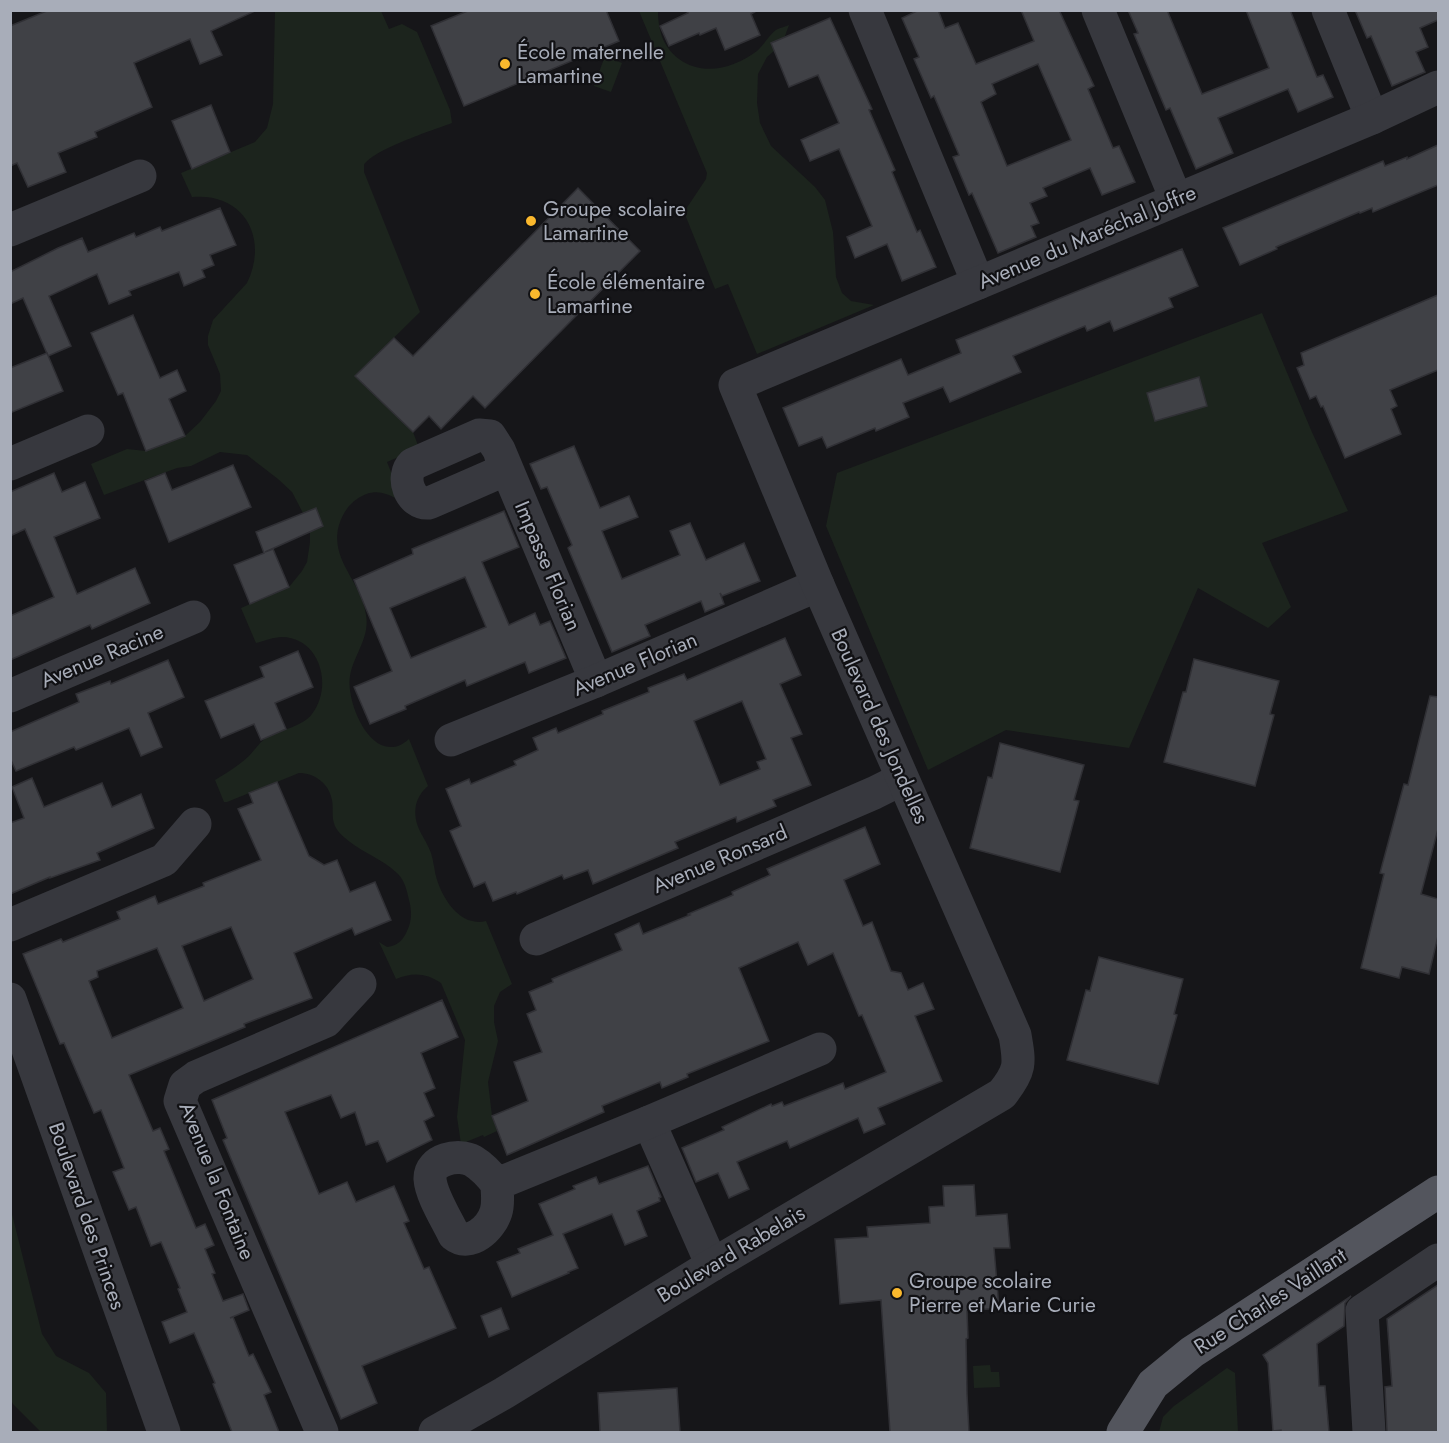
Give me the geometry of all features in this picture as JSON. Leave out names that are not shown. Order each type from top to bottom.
[{"type":"main road","name":"Rue Charles Vaillant","points":[[1123,1432],[1153,1384],[1192,1352],[1438,1192]]},
{"type":"street","points":[[865,10],[978,283]]},
{"type":"street","points":[[1098,10],[1176,199]]},
{"type":"street","points":[[1328,10],[1372,118]]},
{"type":"street","name":"Avenue du Maréchal Joffre","points":[[735,385],[1372,118],[1438,87]]},
{"type":"street","points":[[10,230],[140,176]]},
{"type":"street","name":"Boulevard des Jondelles","points":[[735,385],[818,585],[1015,1035],[1019,1068]]},
{"type":"street","points":[[10,464],[88,431]]},
{"type":"street","name":"Impasse Florian","points":[[499,450],[597,681]]},
{"type":"street","name":"Avenue Florian","points":[[451,740],[597,681],[818,585]]},
{"type":"street","name":"Avenue Racine","points":[[10,696],[194,617]]},
{"type":"street","name":"Avenue Ronsard","points":[[536,939],[874,793],[902,778]]},
{"type":"street","points":[[10,925],[164,860],[195,824]]},
{"type":"street","name":"Avenue la Fontaine","points":[[322,1432],[180,1101],[184,1085],[196,1077],[326,1022],[360,984]]},
{"type":"street","name":"Boulevard des Princes","points":[[10,999],[164,1432]]},
{"type":"street","points":[[497,1184],[820,1049]]},
{"type":"street","name":"Boulevard Rabelais","points":[[435,1432],[504,1393],[712,1265],[1002,1094],[1019,1068]]},
{"type":"street","points":[[649,1122],[712,1265]]},
{"type":"street","points":[[1369,1432],[1362,1311],[1438,1260]]},
{"type":"shaded area","points":[[275,11],[381,11],[389,29],[402,24],[417,32],[450,110],[452,123],[390,147],[369,159],[364,165],[364,172],[420,312],[355,376],[413,432],[419,448],[387,462],[403,502],[375,492],[363,495],[346,511],[339,525],[337,538],[342,560],[363,603],[367,623],[364,639],[350,676],[354,709],[366,732],[383,746],[397,746],[409,739],[428,786],[420,794],[417,802],[416,819],[431,853],[440,888],[449,904],[461,916],[477,922],[486,921],[512,984],[500,992],[494,1006],[494,1022],[498,1041],[488,1082],[492,1116],[497,1131],[461,1144],[457,1117],[465,1040],[441,983],[430,977],[419,975],[408,975],[396,979],[379,942],[387,947],[396,944],[403,938],[409,927],[411,908],[400,877],[384,863],[344,838],[338,831],[333,819],[333,804],[328,789],[315,777],[299,773],[227,802],[224,802],[215,780],[245,760],[265,739],[298,725],[308,718],[318,703],[322,691],[320,666],[306,646],[295,639],[282,637],[256,643],[241,608],[289,587],[307,562],[310,533],[292,492],[247,455],[220,452],[191,466],[177,468],[104,495],[91,464],[127,449],[146,451],[186,435],[200,422],[221,391],[220,374],[208,345],[208,336],[213,320],[247,283],[253,266],[255,250],[253,235],[247,221],[238,210],[226,202],[210,197],[192,197],[181,173],[255,142],[267,128],[273,104]]},
{"type":"shaded area","points":[[639,11],[658,11],[660,31],[665,44],[679,59],[698,68],[719,68],[739,62],[760,49],[776,30],[789,25],[782,44],[767,57],[758,74],[757,103],[760,123],[771,146],[815,187],[825,200],[833,232],[836,277],[842,293],[851,301],[874,305],[757,354],[728,284],[715,289],[684,212],[706,179],[707,173]]},
{"type":"shaded area","points":[[605,56],[622,63],[611,92],[594,86]]},
{"type":"shaded area","points":[[1262,313],[1348,511],[1262,543],[1291,607],[1268,628],[1198,588],[1129,748],[1006,730],[928,770],[826,526],[837,473]]},
{"type":"shaded area","points":[[10,1206],[42,1334],[56,1356],[89,1373],[106,1393],[107,1432],[41,1432],[13,1404],[10,1398]]},
{"type":"shaded area","points":[[990,1365],[991,1372],[999,1372],[1000,1387],[974,1388],[973,1366]]},
{"type":"shaded area","points":[[1227,1368],[1235,1373],[1238,1432],[1159,1432],[1163,1417],[1174,1406]]},
{"type":"building","points":[[49,10],[257,10],[211,31],[222,55],[200,64],[190,39],[134,63],[152,107],[95,132],[97,137],[58,153],[66,172],[28,187],[17,163],[10,166],[10,26]]},
{"type":"building","name":"École maternelle Lamartine","points":[[470,10],[606,10],[619,41],[464,106],[431,26]]},
{"type":"building","points":[[686,10],[758,10],[751,14],[760,35],[725,50],[716,28],[669,46],[660,26],[688,13]]},
{"type":"building","points":[[919,10],[938,10],[945,28],[958,23],[976,64],[1034,41],[1021,10],[1059,10],[1094,86],[1088,89],[1113,148],[1119,146],[1135,182],[1102,195],[1090,168],[1043,188],[1047,196],[1030,203],[1039,223],[1031,226],[1036,237],[998,253],[972,193],[969,195],[953,157],[959,155],[934,96],[931,98],[914,59],[919,57],[902,18]],"holes":[[[1038,64],[1071,140],[1007,166],[981,102],[996,94],[992,84]]]},
{"type":"building","points":[[1128,10],[1167,10],[1202,94],[1269,68],[1246,10],[1290,10],[1317,77],[1323,75],[1333,97],[1298,112],[1288,89],[1218,118],[1233,153],[1196,169],[1170,108],[1166,110],[1134,34],[1138,33]]},
{"type":"building","points":[[1355,10],[1438,10],[1438,20],[1420,28],[1428,47],[1416,52],[1425,72],[1392,86],[1371,36],[1367,38]]},
{"type":"building","points":[[830,18],[872,109],[869,110],[895,170],[892,172],[917,232],[920,230],[936,267],[902,281],[887,244],[855,258],[847,237],[872,226],[839,149],[810,161],[801,140],[839,123],[818,75],[789,87],[771,43]]},
{"type":"building","points":[[211,105],[230,152],[192,169],[172,121]]},
{"type":"building","points":[[1438,145],[1438,185],[1373,212],[1372,208],[1359,212],[1240,265],[1223,228],[1383,161],[1385,166]]},
{"type":"building","name":"École élémentaire Lamartine","points":[[578,188],[640,251],[485,408],[473,396],[441,429],[429,416],[413,432],[355,376],[394,338],[413,356]]},
{"type":"building","points":[[220,208],[236,245],[210,255],[214,265],[202,270],[205,277],[184,286],[179,272],[129,291],[131,295],[109,304],[97,274],[49,296],[71,346],[48,356],[23,298],[10,304],[10,272],[58,248],[82,238],[88,252],[134,233],[136,237],[160,227],[162,231]]},
{"type":"building","points":[[1182,249],[1198,286],[1169,298],[1173,307],[1114,331],[1110,321],[1087,331],[1085,326],[1013,356],[1021,372],[950,402],[943,387],[903,403],[909,417],[876,431],[875,428],[827,448],[822,437],[799,446],[783,408],[901,359],[908,375],[961,353],[956,340]]},
{"type":"building","points":[[1438,295],[1438,370],[1390,390],[1397,406],[1391,409],[1401,434],[1345,458],[1323,406],[1321,407],[1316,396],[1310,399],[1297,368],[1304,365],[1301,353]]},
{"type":"building","points":[[133,315],[160,378],[177,370],[186,391],[169,399],[185,436],[146,451],[123,393],[118,395],[91,333]]},
{"type":"building","points":[[47,353],[63,391],[10,413],[10,368]]},
{"type":"building","points":[[1199,377],[1207,406],[1155,421],[1147,393]]},
{"type":"building","points":[[574,446],[600,508],[629,496],[638,517],[602,531],[622,579],[680,555],[670,531],[690,523],[706,560],[744,543],[760,581],[722,596],[720,593],[724,604],[705,612],[701,601],[645,625],[650,636],[612,652],[568,548],[572,545],[547,487],[541,489],[530,464]]},
{"type":"building","points":[[233,465],[251,507],[169,542],[145,481],[165,473],[172,490]]},
{"type":"building","points":[[54,473],[62,492],[85,482],[100,518],[54,537],[77,594],[135,568],[150,603],[92,629],[90,625],[10,660],[10,616],[54,597],[25,529],[10,536],[10,492]]},
{"type":"building","points":[[316,508],[323,526],[265,552],[273,549],[289,587],[250,604],[234,565],[264,553],[256,532]]},
{"type":"building","points":[[504,511],[519,547],[482,562],[509,625],[535,613],[540,625],[550,621],[566,658],[529,673],[525,662],[467,686],[465,680],[370,724],[354,687],[392,671],[354,580],[413,554],[412,549]],"holes":[[[465,577],[486,627],[411,658],[390,608]]]},
{"type":"building","points":[[785,638],[801,675],[780,684],[802,734],[791,738],[811,785],[773,800],[776,806],[737,822],[736,817],[675,842],[678,848],[593,884],[588,870],[564,879],[562,875],[517,894],[516,892],[493,901],[485,882],[474,887],[450,831],[461,826],[446,789],[469,779],[471,784],[516,765],[514,761],[538,750],[533,738],[556,728],[558,733],[603,714],[602,711],[649,692],[648,688],[684,674],[687,680]],"holes":[[[742,701],[766,759],[757,762],[760,769],[720,785],[694,721]]]},
{"type":"building","points":[[298,651],[313,687],[275,703],[286,729],[261,740],[254,724],[221,738],[205,701],[264,677],[260,667]]},
{"type":"building","points":[[1194,659],[1279,681],[1270,714],[1274,715],[1255,786],[1164,762]]},
{"type":"building","points":[[168,660],[184,697],[148,713],[162,747],[141,756],[129,728],[76,750],[74,747],[16,771],[10,758],[10,732],[79,702],[76,694],[110,681],[111,684]]},
{"type":"building","points":[[1430,696],[1438,697],[1438,829],[1421,894],[1438,899],[1438,936],[1429,974],[1402,967],[1399,978],[1361,968],[1384,874],[1380,873],[1404,784],[1408,785]]},
{"type":"building","points":[[1000,743],[1084,765],[1074,800],[1079,801],[1060,872],[970,848],[988,777],[992,778]]},
{"type":"building","points":[[32,778],[44,807],[102,783],[112,807],[141,794],[154,828],[97,853],[100,860],[10,894],[10,823],[24,818],[12,787]]},
{"type":"building","points":[[277,782],[309,856],[324,865],[337,860],[350,892],[375,882],[391,920],[355,935],[352,928],[294,953],[312,998],[244,1024],[245,1027],[129,1075],[153,1131],[160,1128],[169,1149],[164,1151],[196,1228],[205,1224],[214,1245],[205,1249],[223,1301],[243,1294],[249,1310],[230,1318],[233,1317],[249,1356],[253,1354],[271,1392],[264,1395],[279,1432],[232,1432],[194,1333],[170,1343],[162,1322],[187,1312],[178,1289],[180,1288],[161,1242],[151,1246],[136,1207],[129,1210],[113,1172],[124,1168],[101,1110],[94,1113],[64,1043],[60,1044],[23,954],[61,939],[63,942],[120,919],[117,912],[155,896],[158,904],[261,860],[238,809],[253,803],[249,793]],"holes":[[[231,927],[253,979],[204,1001],[182,946]],[[157,948],[183,1008],[112,1038],[89,981],[98,977],[97,971]]]},
{"type":"building","points":[[865,827],[880,864],[844,880],[863,926],[872,922],[891,971],[901,973],[908,990],[923,983],[934,1009],[915,1016],[942,1081],[878,1108],[885,1124],[864,1133],[858,1118],[790,1148],[787,1141],[737,1162],[749,1189],[729,1198],[718,1173],[696,1182],[682,1148],[724,1130],[722,1127],[771,1104],[772,1106],[782,1102],[784,1106],[843,1083],[845,1089],[886,1072],[862,1015],[859,1016],[833,953],[808,965],[798,942],[739,968],[769,1041],[687,1074],[688,1077],[662,1088],[660,1082],[602,1106],[604,1112],[507,1155],[492,1116],[528,1101],[514,1062],[542,1052],[527,1014],[536,1010],[529,992],[553,982],[552,979],[622,950],[615,934],[639,923],[643,934],[690,915],[688,914],[733,895],[732,892],[770,875],[767,869]]},
{"type":"building","points":[[1099,957],[1183,979],[1174,1014],[1177,1015],[1158,1084],[1067,1060],[1086,990],[1090,991]]},
{"type":"building","points":[[442,1000],[458,1037],[421,1053],[435,1088],[424,1093],[434,1116],[424,1121],[432,1140],[387,1162],[378,1141],[366,1145],[355,1112],[341,1118],[331,1095],[285,1112],[319,1194],[347,1182],[356,1202],[394,1186],[409,1221],[404,1223],[424,1269],[429,1267],[456,1328],[362,1366],[377,1403],[341,1419],[223,1140],[227,1138],[212,1100]]},
{"type":"building","points":[[648,1166],[661,1197],[660,1201],[637,1211],[647,1236],[625,1245],[612,1214],[563,1234],[578,1268],[512,1297],[497,1262],[520,1253],[518,1249],[553,1235],[539,1204],[575,1189],[573,1186],[596,1177],[599,1184]]},
{"type":"building","points":[[974,1185],[976,1216],[1007,1214],[1010,1248],[994,1248],[999,1308],[967,1311],[969,1432],[890,1432],[881,1300],[840,1304],[835,1239],[868,1237],[867,1227],[930,1223],[929,1207],[944,1206],[943,1186]]},
{"type":"building","points":[[1438,1285],[1438,1432],[1387,1432],[1385,1387],[1392,1386],[1387,1319]]},
{"type":"building","points":[[1351,1296],[1345,1303],[1344,1326],[1317,1344],[1319,1386],[1325,1386],[1329,1432],[1273,1431],[1268,1363],[1263,1355]]},
{"type":"building","points":[[501,1308],[509,1329],[489,1337],[481,1316]]},
{"type":"building","points":[[677,1388],[680,1432],[600,1432],[598,1393]]},
{"type":"place","name":"École maternelle Lamartine","points":[[505,64]]},
{"type":"place","name":"Groupe scolaire Lamartine","points":[[531,221]]},
{"type":"place","name":"École élémentaire Lamartine","points":[[535,294]]},
{"type":"place","name":"Groupe scolaire Pierre et Marie Curie","points":[[897,1293]]}]
